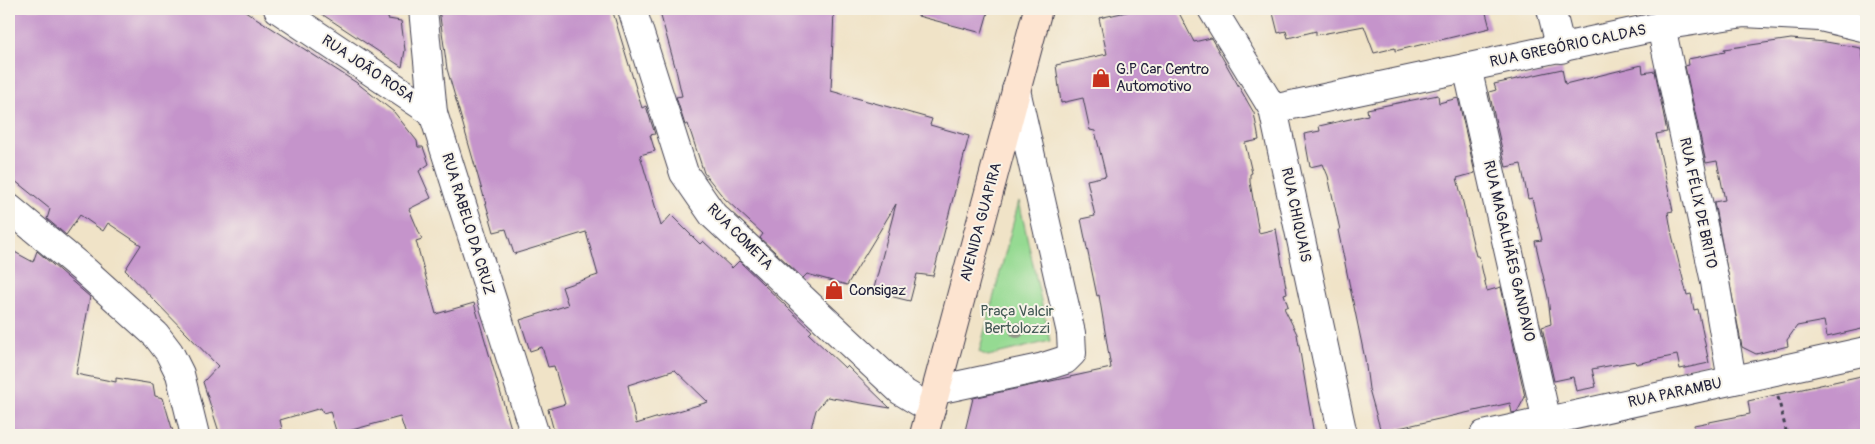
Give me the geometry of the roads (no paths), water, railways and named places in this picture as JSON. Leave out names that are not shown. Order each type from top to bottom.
[{"type":"main road","name":"AVENIDA GUAPIRA","points":[[924,435],[1038,9]]},
{"type":"street","name":"RUA JOÃO ROSA","points":[[278,9],[433,113]]},
{"type":"street","name":"RUA RABELO DA CRUZ","points":[[423,9],[433,113],[534,435]]},
{"type":"street","name":"RUA COMETA","points":[[632,9],[673,144],[684,173],[698,195],[714,215],[901,391],[934,400]]},
{"type":"street","name":"RUA CHIQUAIS","points":[[1212,9],[1273,109],[1343,435]]},
{"type":"street","points":[[1551,9],[1560,48]]},
{"type":"street","name":"RUA GREGÓRIO CALDAS","points":[[1273,109],[1661,26],[1744,14],[1820,17],[1866,28]]},
{"type":"street","name":"RUA FÉLIX DE BRITO","points":[[1661,26],[1715,282],[1732,380]]},
{"type":"street","name":"RUA MAGALHÃES GANDAVO","points":[[1467,67],[1548,428]]},
{"type":"street","points":[[934,400],[1065,360],[1072,353],[1072,338],[1016,90]]},
{"type":"street","points":[[9,208],[84,270],[156,335],[169,352],[180,374],[195,435]]},
{"type":"street","name":"RUA PARAMBU","points":[[1484,435],[1548,428],[1732,380],[1866,350]]},
{"type":"place","name":"G.P Car Centro Automotivo","points":[[1101,78]]},
{"type":"place","name":"Consigaz","points":[[834,290]]},
{"type":"park label","name":"Praça Valcir Bertolozzi","points":[[1017,320]]}]
